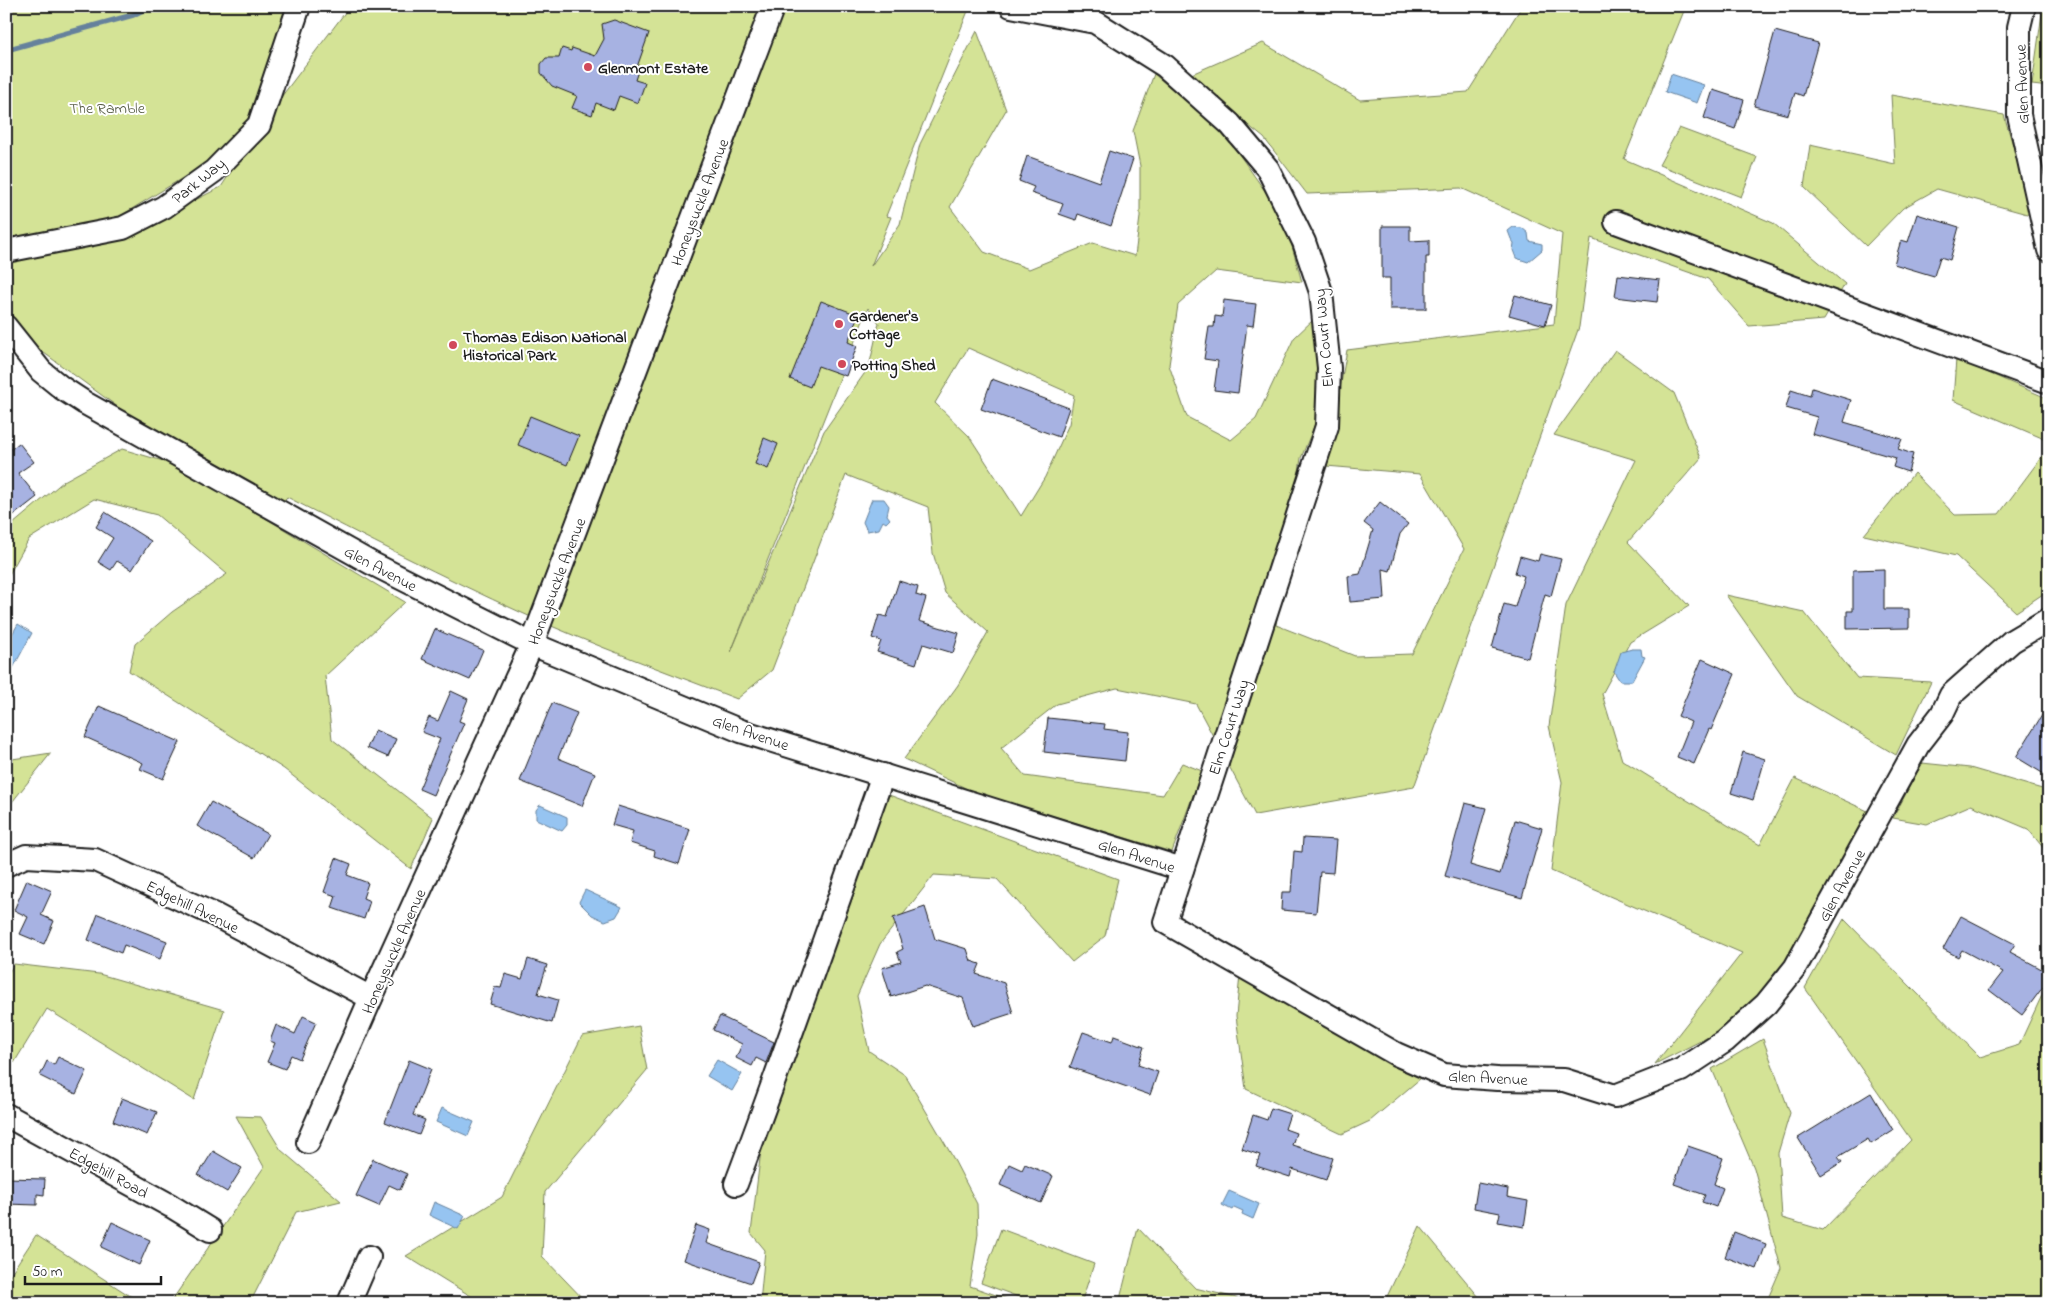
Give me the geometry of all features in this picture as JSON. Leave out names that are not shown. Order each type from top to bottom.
[{"type":"street","name":"Park Way","points":[[6,251],[123,228],[164,207],[214,171],[259,125],[299,6]]},
{"type":"street","name":"Honeysuckle Avenue","points":[[308,1142],[371,998],[532,644],[773,6]]},
{"type":"street","name":"Elm Court Way","points":[[1011,6],[1095,22],[1165,66],[1230,124],[1268,169],[1304,242],[1321,292],[1329,368],[1327,426],[1182,869]]},
{"type":"street","name":"Glen Avenue","points":[[2024,6],[2019,28],[2019,115],[2049,250]]},
{"type":"street","points":[[1616,222],[2049,382]]},
{"type":"street","name":"Glen Avenue","points":[[6,327],[41,371],[85,403],[371,563],[532,644],[741,731],[1182,869],[1165,922],[1396,1054],[1444,1076],[1564,1080],[1615,1096],[1681,1070],[1724,1041],[1763,1008],[1796,968],[1918,745],[1942,714],[1951,695],[2012,641],[2049,618]]},
{"type":"street","points":[[736,1184],[883,775]]},
{"type":"street","name":"Edgehill Avenue","points":[[6,866],[26,856],[95,860],[215,915],[371,998]]},
{"type":"street","name":"Edgehill Road","points":[[6,1115],[171,1206],[210,1230]]},
{"type":"street","points":[[349,1303],[369,1257]]},
{"type":"green space","name":"The Ramble","points":[[6,6],[294,6],[261,97],[230,149],[112,221],[22,239],[19,236],[6,238]]},
{"type":"green space","points":[[350,6],[970,6],[886,216],[891,217],[871,266],[900,224],[920,144],[977,31],[1006,110],[950,207],[984,252],[1029,269],[1093,243],[1135,256],[1140,217],[1140,166],[1133,131],[1154,74],[1224,133],[1284,218],[1302,282],[1216,271],[1178,305],[1169,365],[1187,417],[1231,440],[1256,419],[1294,338],[1314,319],[1324,402],[1301,458],[1276,625],[1355,656],[1412,654],[1464,549],[1420,474],[1326,466],[1347,350],[1554,324],[1562,234],[1461,188],[1307,194],[1264,138],[1187,76],[1263,43],[1360,100],[1468,92],[1522,6],[1686,6],[1624,159],[1773,223],[1845,284],[1824,320],[1749,326],[1708,279],[1591,238],[1579,327],[1414,787],[1255,815],[1196,704],[1117,688],[1057,704],[1001,748],[1025,776],[1163,795],[1182,763],[1202,771],[1172,852],[974,792],[904,759],[958,685],[988,632],[945,593],[933,553],[928,507],[846,475],[772,670],[737,699],[548,625],[433,571],[287,497],[278,507],[141,424],[25,339],[6,306],[6,261],[144,226],[221,187],[272,109]],"holes":[[[868,308],[879,323],[869,367],[824,431],[731,652]],[[968,348],[1074,395],[1069,424],[1045,477],[1021,516],[969,436],[935,403]]]},
{"type":"green space","points":[[2043,6],[2049,6],[2049,87],[2032,85]]},
{"type":"green space","points":[[1891,95],[2004,115],[2034,216],[1937,189],[1903,208],[1866,246],[1804,187],[1810,145],[1895,164]]},
{"type":"green space","points":[[1679,128],[1757,157],[1741,197],[1659,165]]},
{"type":"green space","points":[[1615,350],[1674,393],[1701,458],[1628,542],[1689,606],[1630,642],[1602,694],[1622,760],[1760,845],[1795,778],[1870,812],[1788,971],[1738,1022],[1655,1064],[1742,953],[1551,871],[1562,782],[1549,726],[1566,605],[1636,460],[1554,435]]},
{"type":"green space","points":[[1956,359],[2049,399],[2049,441],[1953,400]]},
{"type":"green space","points":[[2049,447],[2049,590],[2016,612],[1956,556],[1864,535],[1914,473],[1955,515],[1999,514]]},
{"type":"green space","points":[[122,449],[177,465],[405,602],[325,676],[332,739],[433,818],[411,869],[284,769],[129,671],[135,644],[172,612],[227,574],[157,515],[94,499],[29,539],[6,580],[6,530],[64,481]]},
{"type":"green space","points":[[1726,595],[1804,612],[1857,678],[1931,682],[1896,755],[1797,696]]},
{"type":"green space","points":[[51,753],[9,806],[6,807],[6,760]]},
{"type":"green space","points":[[1922,763],[1970,768],[2049,791],[2049,855],[2028,829],[1971,805],[1927,824],[1893,818]]},
{"type":"green space","points":[[889,795],[1118,879],[1105,936],[1072,962],[997,879],[934,875],[880,944],[857,996],[869,1051],[905,1075],[951,1154],[977,1204],[978,1234],[970,1286],[1019,1303],[760,1303],[765,1250],[751,1233],[766,1109]]},
{"type":"green space","points":[[1844,919],[1980,1057],[2019,1045],[2049,980],[2049,1303],[1766,1303],[1781,1268],[1754,1168],[1712,1069],[1763,1039],[1790,1113],[1778,1153],[1782,1218],[1823,1230],[1911,1140],[1805,988]]},
{"type":"green space","points":[[14,964],[99,974],[224,1010],[194,1100],[47,1009],[14,1063],[6,1056],[6,977]]},
{"type":"green space","points":[[1240,975],[1421,1078],[1370,1121],[1342,1134],[1246,1089],[1236,1016]]},
{"type":"green space","points":[[639,1026],[647,1070],[545,1192],[542,1256],[587,1303],[482,1303],[406,1256],[502,1197],[582,1036]]},
{"type":"green space","points":[[236,1116],[261,1117],[281,1150],[341,1201],[296,1212],[250,1303],[170,1303],[264,1167]]},
{"type":"green space","points":[[1420,1226],[1484,1303],[1384,1303]]},
{"type":"green space","points":[[1138,1228],[1195,1288],[1257,1303],[1119,1303]]},
{"type":"green space","points":[[1001,1229],[1094,1264],[1081,1303],[1035,1303],[981,1283]]},
{"type":"green space","points":[[36,1235],[141,1303],[6,1303],[6,1281]]},
{"type":"water","points":[[1671,74],[1704,85],[1697,103],[1665,92]]},
{"type":"water","points":[[1513,227],[1522,228],[1528,233],[1529,241],[1542,244],[1542,250],[1528,262],[1516,258],[1513,250],[1514,243],[1508,231]]},
{"type":"water","points":[[872,499],[884,499],[889,506],[887,515],[890,519],[886,523],[883,521],[879,529],[867,531],[863,522]]},
{"type":"water","points":[[18,624],[32,633],[12,670],[6,666],[6,645]]},
{"type":"water","points":[[1641,649],[1642,656],[1645,657],[1632,681],[1620,681],[1614,672],[1621,652]]},
{"type":"water","points":[[540,805],[567,817],[567,825],[562,831],[536,819],[536,810]]},
{"type":"water","points":[[585,890],[622,907],[616,917],[605,921],[592,915],[579,902]]},
{"type":"water","points":[[717,1060],[742,1074],[732,1091],[707,1076]]},
{"type":"water","points":[[442,1108],[474,1122],[468,1136],[436,1122]]},
{"type":"water","points":[[1229,1191],[1259,1204],[1253,1219],[1242,1214],[1243,1211],[1234,1207],[1232,1210],[1222,1205]]},
{"type":"water","points":[[434,1202],[465,1216],[458,1229],[429,1215]]},
{"type":"building","name":"Glenmont Estate","points":[[614,20],[649,33],[637,67],[639,68],[635,80],[645,83],[638,103],[619,96],[614,110],[596,103],[592,115],[572,108],[577,96],[552,86],[541,73],[541,64],[546,58],[559,58],[562,48],[571,51],[572,48],[595,56],[604,39],[602,24]]},
{"type":"building","points":[[1775,31],[1818,43],[1803,96],[1795,93],[1788,115],[1754,106]]},
{"type":"building","points":[[1713,90],[1744,100],[1735,129],[1704,118]]},
{"type":"building","points":[[1109,151],[1133,159],[1111,226],[1078,214],[1076,220],[1059,214],[1063,204],[1031,193],[1034,187],[1019,181],[1027,156],[1099,182]]},
{"type":"building","points":[[1917,214],[1959,227],[1950,260],[1940,257],[1934,276],[1894,264],[1901,240],[1908,242]]},
{"type":"building","points":[[1382,226],[1410,226],[1410,241],[1429,240],[1429,257],[1426,257],[1426,309],[1390,309],[1390,278],[1382,278]]},
{"type":"building","points":[[1618,275],[1660,280],[1657,302],[1615,297]]},
{"type":"building","points":[[1515,295],[1551,305],[1545,325],[1509,315]]},
{"type":"building","points":[[1224,300],[1256,304],[1253,326],[1247,325],[1238,393],[1214,390],[1218,361],[1204,359],[1209,327],[1214,327],[1215,316],[1222,317]]},
{"type":"building","points":[[821,301],[858,315],[848,342],[857,346],[846,376],[818,366],[810,387],[790,379]]},
{"type":"building","points":[[992,379],[1069,408],[1059,437],[981,409]]},
{"type":"building","points":[[1812,388],[1851,400],[1844,422],[1902,439],[1898,449],[1913,454],[1908,472],[1893,467],[1896,458],[1812,434],[1817,417],[1786,408],[1791,390],[1810,396]]},
{"type":"building","points":[[530,416],[579,436],[567,465],[518,445]]},
{"type":"building","points":[[764,438],[778,444],[768,469],[755,464]]},
{"type":"building","points":[[19,443],[34,462],[18,473],[37,497],[14,515],[6,505],[6,453]]},
{"type":"building","points":[[1380,502],[1408,524],[1400,534],[1390,571],[1383,569],[1385,599],[1350,602],[1348,576],[1360,574],[1373,530],[1364,523]]},
{"type":"building","points":[[105,512],[151,541],[132,570],[117,561],[111,570],[98,562],[113,538],[96,527]]},
{"type":"building","points":[[1540,554],[1561,559],[1551,596],[1545,594],[1528,658],[1492,648],[1504,604],[1515,607],[1524,576],[1515,573],[1520,556],[1538,561]]},
{"type":"building","points":[[1884,569],[1884,609],[1909,609],[1909,628],[1847,629],[1847,611],[1853,611],[1853,570]]},
{"type":"building","points":[[899,581],[918,587],[916,595],[926,598],[919,621],[959,633],[953,653],[923,644],[916,664],[877,652],[881,641],[872,638],[879,615],[887,617]]},
{"type":"building","points":[[435,629],[483,650],[470,680],[422,659]]},
{"type":"building","points":[[1702,659],[1735,674],[1694,764],[1677,757],[1691,722],[1678,716]]},
{"type":"building","points":[[451,691],[468,699],[459,721],[464,723],[433,795],[419,789],[440,739],[422,732],[429,717],[438,721]]},
{"type":"building","points":[[552,703],[577,713],[558,758],[595,773],[582,806],[520,781]]},
{"type":"building","points":[[2049,704],[2049,777],[2016,757]]},
{"type":"building","points":[[99,706],[180,742],[163,779],[140,769],[143,763],[85,737]]},
{"type":"building","points":[[1048,718],[1105,724],[1104,729],[1128,732],[1125,761],[1044,752]]},
{"type":"building","points":[[375,730],[396,739],[388,757],[367,748]]},
{"type":"building","points":[[1743,752],[1765,759],[1753,800],[1731,793]]},
{"type":"building","points":[[211,802],[268,834],[254,858],[197,826]]},
{"type":"building","points":[[1465,803],[1486,808],[1470,865],[1500,874],[1515,820],[1542,828],[1522,898],[1445,876]]},
{"type":"building","points":[[618,806],[690,829],[679,864],[654,856],[655,851],[630,843],[633,831],[612,825]]},
{"type":"building","points":[[1303,838],[1336,840],[1333,873],[1320,872],[1316,913],[1281,910],[1282,892],[1291,892],[1294,851],[1302,852]]},
{"type":"building","points":[[336,858],[351,864],[347,875],[368,883],[363,898],[370,901],[364,919],[332,908],[336,896],[324,892]]},
{"type":"building","points":[[27,880],[52,891],[41,915],[54,921],[44,944],[20,934],[28,917],[14,910]]},
{"type":"building","points":[[925,907],[935,939],[967,949],[971,961],[980,964],[976,974],[1004,983],[1013,1013],[973,1026],[963,998],[925,986],[891,997],[882,968],[901,962],[897,952],[903,949],[893,918]]},
{"type":"building","points":[[98,914],[167,941],[160,959],[124,945],[121,953],[88,940]]},
{"type":"building","points":[[1961,916],[2015,944],[2010,952],[2049,973],[2049,991],[2043,987],[2022,1015],[1989,990],[2003,972],[1962,950],[1958,957],[1943,949]]},
{"type":"building","points":[[528,959],[547,965],[538,994],[558,1000],[552,1023],[490,1004],[495,987],[501,988],[505,974],[522,979]]},
{"type":"building","points":[[303,1016],[316,1022],[300,1059],[291,1055],[285,1069],[267,1062],[275,1043],[270,1041],[276,1025],[295,1034]]},
{"type":"building","points":[[720,1016],[774,1042],[766,1063],[756,1058],[752,1066],[736,1058],[742,1044],[713,1030]]},
{"type":"building","points":[[1083,1032],[1112,1042],[1114,1036],[1144,1047],[1138,1065],[1158,1072],[1150,1095],[1070,1067]]},
{"type":"building","points":[[58,1057],[87,1071],[76,1094],[40,1076],[47,1061],[54,1065]]},
{"type":"building","points":[[409,1060],[431,1069],[413,1115],[425,1120],[419,1135],[385,1122]]},
{"type":"building","points":[[1871,1093],[1893,1130],[1871,1144],[1868,1139],[1838,1157],[1842,1162],[1821,1175],[1798,1138]]},
{"type":"building","points":[[122,1098],[157,1112],[147,1135],[113,1121]]},
{"type":"building","points":[[1271,1108],[1290,1114],[1285,1129],[1296,1133],[1292,1145],[1333,1158],[1326,1180],[1292,1169],[1290,1177],[1256,1166],[1260,1155],[1242,1149],[1253,1115],[1267,1120]]},
{"type":"building","points":[[1688,1146],[1723,1158],[1714,1184],[1723,1188],[1716,1207],[1702,1202],[1705,1195],[1674,1184]]},
{"type":"building","points":[[213,1151],[242,1168],[227,1192],[198,1175]]},
{"type":"building","points":[[373,1159],[407,1174],[400,1190],[389,1185],[379,1206],[356,1196]]},
{"type":"building","points":[[1009,1164],[1022,1170],[1025,1164],[1053,1176],[1041,1203],[1000,1185]]},
{"type":"building","points":[[6,1178],[45,1179],[44,1195],[37,1194],[37,1205],[6,1204]]},
{"type":"building","points":[[1478,1183],[1508,1189],[1507,1197],[1528,1201],[1524,1227],[1498,1222],[1500,1213],[1474,1208]]},
{"type":"building","points":[[112,1222],[150,1240],[139,1265],[101,1247]]},
{"type":"building","points":[[696,1225],[710,1230],[706,1243],[759,1262],[751,1283],[684,1260]]},
{"type":"building","points":[[1734,1232],[1766,1244],[1757,1269],[1725,1257]]},
{"type":"waterway","points":[[6,50],[133,15],[150,6]]},
{"type":"place","name":"Glenmont Estate","points":[[588,67]]},
{"type":"place","name":"Gardener's Cottage","points":[[839,324]]},
{"type":"place","name":"Thomas Edison National Historical Park","points":[[453,345]]},
{"type":"place","name":"Potting Shed","points":[[842,364]]}]
